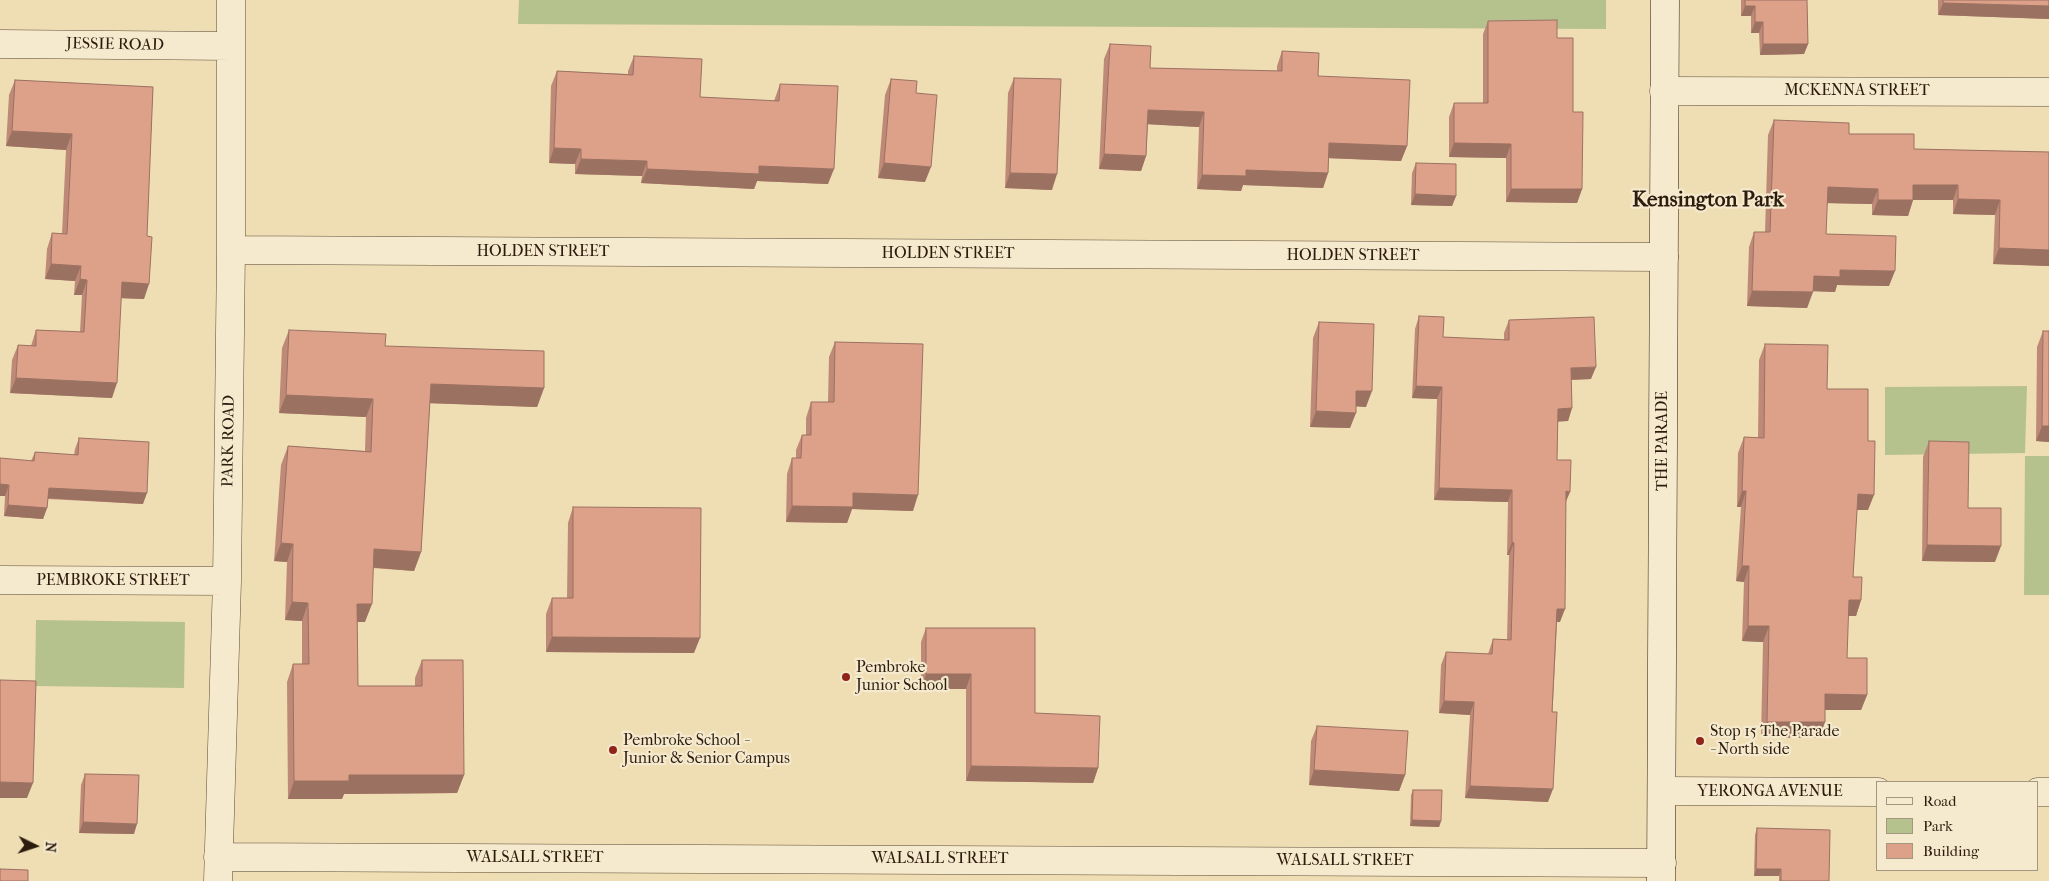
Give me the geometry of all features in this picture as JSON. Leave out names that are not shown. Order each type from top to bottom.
[{"type":"street","name":"PARK ROAD","points":[[218,869],[227,581],[232,0]]},
{"type":"street","name":"THE PARADE","points":[[1662,872],[1665,0]]},
{"type":"street","name":"JESSIE ROAD","points":[[0,44],[231,46]]},
{"type":"street","name":"MCKENNA STREET","points":[[1664,91],[2049,92]]},
{"type":"street","name":"HOLDEN STREET","points":[[231,250],[1664,257]]},
{"type":"street","name":"PEMBROKE STREET","points":[[0,580],[227,581]]},
{"type":"street","name":"YERONGA AVENUE","points":[[1663,792],[1876,792]]},
{"type":"street","name":"WALSALL STREET","points":[[218,869],[1662,872]]},
{"type":"green space","points":[[519,0],[1606,0],[1606,29],[518,24]]},
{"type":"green space","points":[[2027,386],[2025,453],[1885,455],[1885,387]]},
{"type":"green space","points":[[2025,456],[2049,456],[2049,595],[2024,595]]},
{"type":"green space","points":[[36,620],[185,622],[184,688],[35,686]]},
{"type":"building","points":[[1745,0],[1807,0],[1808,44],[1763,44],[1763,22],[1755,22],[1755,6],[1745,6]]},
{"type":"building","points":[[1943,0],[2049,0],[2049,6],[1943,3]]},
{"type":"building","points":[[1557,20],[1557,38],[1573,38],[1573,112],[1583,112],[1582,189],[1511,189],[1511,144],[1454,143],[1454,103],[1488,103],[1488,21]]},
{"type":"building","points":[[1110,44],[1151,46],[1150,68],[1282,71],[1282,51],[1319,53],[1318,76],[1410,80],[1407,146],[1329,143],[1328,173],[1246,170],[1246,176],[1202,175],[1204,112],[1148,110],[1146,156],[1104,154]]},
{"type":"building","points":[[634,56],[702,59],[700,97],[779,101],[780,84],[838,86],[834,169],[759,166],[759,174],[647,169],[647,161],[581,159],[581,149],[554,148],[557,71],[633,75]]},
{"type":"building","points":[[1014,78],[1061,79],[1057,174],[1010,173]]},
{"type":"building","points":[[891,79],[917,81],[916,93],[937,95],[931,167],[884,163]]},
{"type":"building","points":[[15,80],[153,87],[147,236],[152,237],[149,284],[122,282],[117,383],[16,378],[18,345],[36,346],[36,330],[84,332],[87,280],[80,279],[81,266],[51,264],[52,233],[67,234],[72,134],[12,131]]},
{"type":"building","points":[[1774,120],[1849,123],[1849,134],[1914,134],[1914,149],[2049,152],[2049,250],[1999,248],[2000,200],[1958,199],[1958,185],[1913,185],[1913,200],[1878,200],[1878,189],[1828,187],[1826,234],[1896,236],[1895,271],[1840,270],[1840,277],[1814,276],[1813,292],[1752,291],[1754,232],[1770,232]]},
{"type":"building","points":[[1416,163],[1456,164],[1456,196],[1415,194]]},
{"type":"building","points":[[1419,316],[1444,317],[1443,337],[1509,340],[1509,320],[1594,317],[1596,367],[1571,368],[1572,408],[1558,409],[1557,460],[1571,460],[1570,492],[1566,491],[1565,609],[1557,609],[1552,712],[1557,712],[1553,789],[1470,786],[1474,702],[1444,701],[1446,652],[1492,654],[1493,639],[1511,640],[1514,543],[1512,542],[1512,490],[1439,488],[1442,387],[1416,386]]},
{"type":"building","points":[[1319,322],[1374,324],[1372,391],[1356,391],[1356,413],[1316,411]]},
{"type":"building","points":[[289,330],[386,334],[385,346],[544,351],[544,388],[431,384],[421,552],[374,549],[372,604],[357,604],[358,686],[422,686],[422,660],[463,660],[464,775],[349,775],[349,781],[294,781],[293,664],[309,664],[308,603],[292,602],[293,544],[281,543],[288,446],[371,452],[373,399],[286,395]]},
{"type":"building","points":[[2043,331],[2049,331],[2049,426],[2042,426]]},
{"type":"building","points":[[835,342],[923,344],[918,495],[853,493],[853,507],[792,506],[792,458],[801,458],[802,435],[811,435],[811,402],[834,402]]},
{"type":"building","points":[[1765,344],[1828,345],[1827,389],[1868,389],[1868,441],[1875,441],[1874,495],[1858,494],[1853,577],[1862,577],[1861,600],[1849,600],[1847,658],[1867,658],[1867,695],[1825,694],[1825,722],[1767,722],[1769,626],[1748,626],[1749,566],[1742,566],[1746,491],[1742,491],[1744,437],[1764,438]]},
{"type":"building","points":[[79,438],[149,442],[147,493],[49,488],[47,508],[8,505],[9,485],[0,484],[0,458],[34,461],[35,452],[78,455]]},
{"type":"building","points":[[1929,441],[1969,442],[1968,508],[2001,508],[2001,546],[1927,545]]},
{"type":"building","points":[[573,507],[701,508],[700,638],[552,637],[552,598],[573,598]]},
{"type":"building","points":[[926,628],[1035,628],[1035,713],[1100,716],[1098,768],[971,766],[971,674],[926,674]]},
{"type":"building","points":[[0,680],[36,681],[33,783],[0,782]]},
{"type":"building","points":[[1317,726],[1408,731],[1405,775],[1314,770]]},
{"type":"building","points":[[85,774],[139,775],[137,824],[83,822]]},
{"type":"building","points":[[1413,790],[1442,790],[1441,821],[1412,820]]},
{"type":"building","points":[[1757,828],[1830,830],[1829,881],[1781,881],[1781,869],[1756,869]]},
{"type":"building","points":[[0,869],[28,870],[28,881],[0,881]]},
{"type":"place","name":"Pembroke Junior School","points":[[846,677]]},
{"type":"place","name":"Stop 15 The Parade - North side","points":[[1700,741]]},
{"type":"place","name":"Pembroke School - Junior & Senior Campus","points":[[613,750]]},
{"type":"district","name":"Kensington Park","points":[[1708,201]]}]
